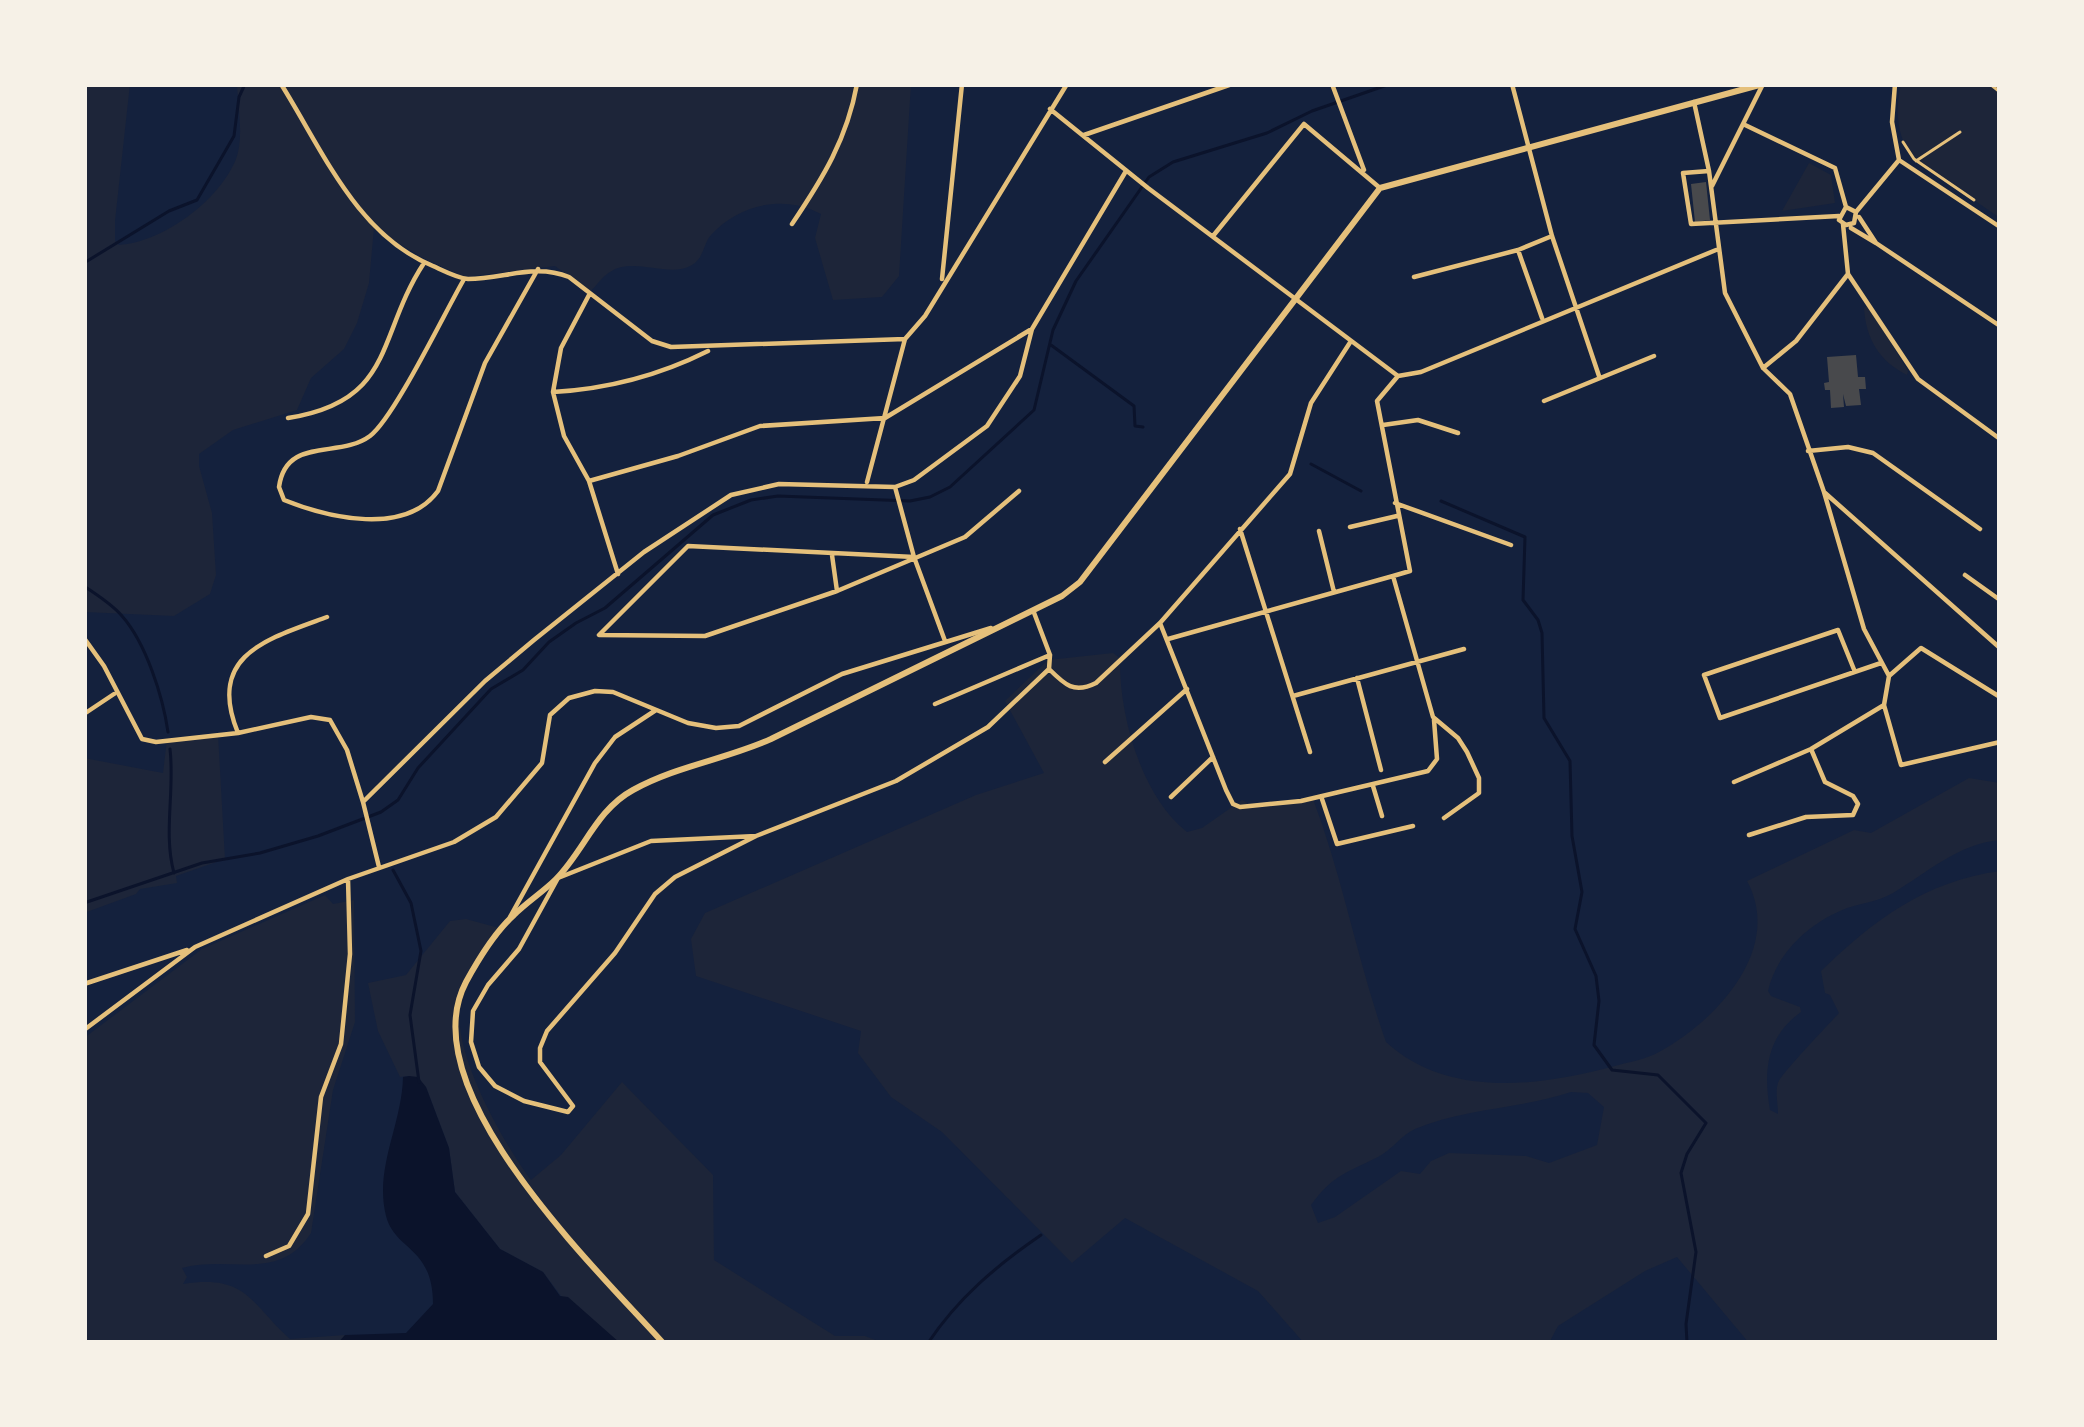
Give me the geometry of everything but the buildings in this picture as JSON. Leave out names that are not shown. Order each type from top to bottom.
[{"type":"main road","points":[[663,1343],[509,1165],[480,1113],[460,1063],[455,1028],[461,996],[509,919],[558,878],[614,803],[634,789],[736,755],[1062,596],[1095,565],[1380,188],[1763,84]]},
{"type":"street","points":[[281,84],[360,211],[376,230],[424,263],[464,279],[538,269],[569,277],[652,340],[671,346],[905,339]]},
{"type":"street","points":[[792,224],[832,165],[844,139],[857,84]]},
{"type":"street","points":[[941,285],[962,84]]},
{"type":"street","points":[[866,484],[905,339],[925,316],[1067,84]]},
{"type":"street","points":[[1084,135],[1232,84]]},
{"type":"street","points":[[1332,84],[1366,175]]},
{"type":"street","points":[[1512,84],[1552,236],[1599,376]]},
{"type":"street","points":[[1711,188],[1763,84]]},
{"type":"street","points":[[1709,171],[1683,173],[1691,224],[1854,224],[1899,160],[1892,122],[1895,84]]},
{"type":"street","points":[[1694,102],[1709,171],[1725,293],[1763,368],[1790,394],[1864,628],[1889,676]]},
{"type":"street","points":[[1050,109],[1398,376]]},
{"type":"street","points":[[1213,236],[1304,124],[1380,188]]},
{"type":"street","points":[[1743,124],[1835,168],[1846,208],[1842,222],[1848,274],[1918,379],[2000,439]]},
{"type":"street","points":[[1899,160],[2000,227]]},
{"type":"street","points":[[363,802],[485,681],[644,552],[731,495],[779,484],[895,487],[914,480],[987,426],[1021,376],[1032,329],[1126,171]]},
{"type":"street","points":[[1846,208],[1857,214],[1876,243]]},
{"type":"street","points":[[1842,222],[1999,322]]},
{"type":"street","points":[[1414,278],[1552,236]]},
{"type":"street","points":[[1518,250],[1543,320]]},
{"type":"street","points":[[1168,639],[1410,571],[1377,401],[1398,376],[1421,372],[1717,250]]},
{"type":"street","points":[[288,418],[334,408],[353,395],[389,344],[406,292],[424,263]]},
{"type":"street","points":[[464,279],[380,426],[353,445],[308,451],[289,461],[279,487],[284,500],[387,520],[412,514],[429,503],[438,491],[485,363],[538,269]]},
{"type":"street","points":[[1763,368],[1796,341],[1848,274]]},
{"type":"street","points":[[589,295],[561,348],[553,392],[570,452],[589,481],[619,574]]},
{"type":"street","points":[[589,481],[760,427],[885,418],[1032,329]]},
{"type":"street","points":[[1034,610],[1049,669],[1067,687],[1096,683],[1160,622],[1291,474],[1311,404],[1352,341]]},
{"type":"street","points":[[553,392],[628,381],[714,348]]},
{"type":"street","points":[[1544,401],[1654,356]]},
{"type":"street","points":[[1383,425],[1418,420],[1458,433]]},
{"type":"street","points":[[1808,451],[1848,447],[1873,453],[1980,529]]},
{"type":"street","points":[[895,487],[945,641]]},
{"type":"street","points":[[914,556],[688,546],[599,635],[705,636],[837,591],[965,537],[1019,491]]},
{"type":"street","points":[[1824,492],[2000,648]]},
{"type":"street","points":[[1395,503],[1511,545]]},
{"type":"street","points":[[1350,527],[1396,516]]},
{"type":"street","points":[[1240,529],[1310,752]]},
{"type":"street","points":[[1319,531],[1334,592]]},
{"type":"street","points":[[832,554],[837,591]]},
{"type":"street","points":[[1965,575],[2000,600]]},
{"type":"street","points":[[1160,622],[1233,803],[1240,807],[1372,786],[1409,778],[1434,766],[1433,717],[1393,576]]},
{"type":"street","points":[[238,733],[228,711],[227,694],[235,666],[250,650],[272,638],[327,617]]},
{"type":"street","points":[[84,984],[195,947],[379,866],[454,842],[496,817],[526,786],[542,763],[550,715],[569,698],[614,692],[688,723],[739,726],[842,674],[998,626]]},
{"type":"street","points":[[1855,672],[1838,630],[1703,675],[1720,718],[1855,672],[1881,663]]},
{"type":"street","points":[[84,638],[137,734],[149,742],[238,733],[311,717],[330,720],[347,750],[379,866]]},
{"type":"street","points":[[2000,697],[1921,648],[1889,676],[1884,705],[1901,765],[2000,742]]},
{"type":"street","points":[[1293,696],[1464,650]]},
{"type":"street","points":[[935,704],[1049,655]]},
{"type":"street","points":[[756,836],[651,841],[558,878],[519,949],[473,1011],[471,1042],[479,1067],[495,1086],[524,1101],[568,1112],[573,1106],[540,1062],[540,1048],[547,1031],[615,952],[655,894],[675,877],[756,836],[896,781],[944,756],[988,728],[1049,669]]},
{"type":"street","points":[[1357,677],[1381,770]]},
{"type":"street","points":[[1105,762],[1186,689]]},
{"type":"street","points":[[84,714],[116,692]]},
{"type":"street","points":[[1735,782],[1811,749],[1884,705]]},
{"type":"street","points":[[509,919],[595,763],[614,737],[656,710]]},
{"type":"street","points":[[1433,717],[1458,738],[1479,778],[1479,793],[1444,818]]},
{"type":"street","points":[[1749,835],[1806,817],[1852,815],[1858,805],[1853,796],[1826,782],[1811,749]]},
{"type":"street","points":[[1171,797],[1213,757]]},
{"type":"street","points":[[1372,786],[1382,816]]},
{"type":"street","points":[[1321,796],[1337,844],[1413,826]]},
{"type":"street","points":[[266,1256],[289,1246],[308,1214],[321,1097],[341,1044],[350,954],[348,879]]},
{"type":"street","points":[[84,1030],[195,947]]},
{"type":"path","points":[[1990,84],[2000,92]]},
{"type":"path","points":[[1910,165],[1960,132]]},
{"type":"path","points":[[1901,138],[1916,160],[1980,204]]},
{"type":"shaded area","points":[[84,84],[130,84],[115,221],[119,245],[171,228],[203,204],[228,175],[240,142],[237,84],[911,84],[899,276],[882,297],[833,300],[815,238],[821,214],[793,204],[763,205],[735,216],[711,235],[699,259],[683,269],[619,268],[590,292],[555,266],[464,277],[374,228],[369,283],[357,323],[344,349],[311,378],[297,410],[233,430],[199,454],[212,513],[216,575],[210,594],[174,616],[84,612]]},
{"type":"shaded area","points":[[1901,84],[1990,84],[2000,92],[2000,218],[1914,159],[1898,123]]},
{"type":"shaded area","points":[[1809,163],[1831,175],[1835,203],[1782,211]]},
{"type":"shaded area","points":[[1868,305],[1907,375],[1876,348],[1865,319]]},
{"type":"shaded area","points":[[1113,653],[1120,658],[1124,704],[1136,753],[1157,798],[1187,832],[1202,828],[1242,800],[1251,805],[1313,799],[1386,1042],[1438,1073],[1466,1080],[1557,1079],[1659,1052],[1722,1002],[1750,957],[1757,932],[1756,907],[1747,881],[1854,830],[1871,833],[1969,778],[2000,783],[2000,840],[1957,853],[1887,896],[1827,917],[1785,954],[1768,991],[1800,1007],[1801,1012],[1774,1043],[1767,1081],[1770,1110],[1778,1114],[1781,1078],[1839,1013],[1825,993],[1821,971],[1841,952],[1881,919],[1924,894],[2000,871],[2000,1343],[1749,1343],[1677,1257],[1645,1271],[1558,1326],[1549,1343],[1304,1343],[1258,1291],[1125,1218],[1072,1263],[942,1132],[891,1097],[858,1053],[861,1031],[696,976],[691,939],[705,913],[976,795],[1044,773],[1005,701],[1048,660]],"holes":[[[1571,1092],[1588,1093],[1604,1107],[1597,1145],[1549,1163],[1526,1156],[1449,1153],[1431,1161],[1420,1174],[1401,1171],[1335,1217],[1318,1223],[1311,1205],[1326,1187],[1415,1129]]]},
{"type":"shaded area","points":[[218,734],[225,859],[176,876],[177,883],[140,889],[84,913],[84,758],[163,773],[167,739]]},
{"type":"shaded area","points":[[325,895],[333,904],[354,900],[355,1022],[333,1090],[311,1233],[284,1258],[269,1263],[182,1268],[187,1277],[183,1284],[221,1283],[246,1294],[290,1339],[345,1335],[338,1343],[84,1343],[84,1038],[202,949]]},
{"type":"shaded area","points":[[466,919],[499,928],[461,1006],[464,1047],[495,1121],[531,1180],[561,1155],[622,1082],[713,1175],[714,1260],[835,1336],[865,1336],[883,1343],[620,1343],[561,1296],[543,1272],[500,1249],[455,1192],[449,1148],[426,1087],[409,1076],[400,1077],[378,1031],[368,983],[406,975],[450,921]]},
{"type":"shaded area","points":[[403,1077],[418,1077],[426,1087],[449,1148],[455,1192],[500,1249],[543,1272],[560,1296],[568,1297],[620,1343],[338,1343],[345,1335],[406,1333],[433,1304],[427,1271],[391,1227],[383,1198]]},
{"type":"waterway","points":[[84,263],[169,211],[197,200],[234,136],[245,84]]},
{"type":"waterway","points":[[84,903],[202,863],[318,836],[381,812],[398,800],[418,768],[491,689],[523,670],[549,642],[605,608],[713,515],[751,500],[778,496],[910,501],[950,487],[1034,410],[1053,330],[1076,281],[1149,177],[1173,162],[1267,133],[1312,111],[1390,84]]},
{"type":"waterway","points":[[1051,345],[1134,406],[1135,426],[1143,427]]},
{"type":"waterway","points":[[1311,464],[1361,491]]},
{"type":"waterway","points":[[1441,501],[1525,537],[1523,600],[1542,633],[1544,718],[1570,761],[1572,836],[1582,892],[1575,929],[1596,976],[1599,1001],[1594,1045],[1612,1070],[1658,1075],[1706,1123],[1681,1173],[1696,1252],[1687,1343]]},
{"type":"waterway","points":[[84,586],[131,627],[158,687],[168,732]]},
{"type":"waterway","points":[[170,749],[169,843],[174,873]]},
{"type":"waterway","points":[[393,870],[411,903],[421,951],[410,1015],[419,1082]]},
{"type":"waterway","points":[[928,1343],[979,1284],[1041,1235]]}]
